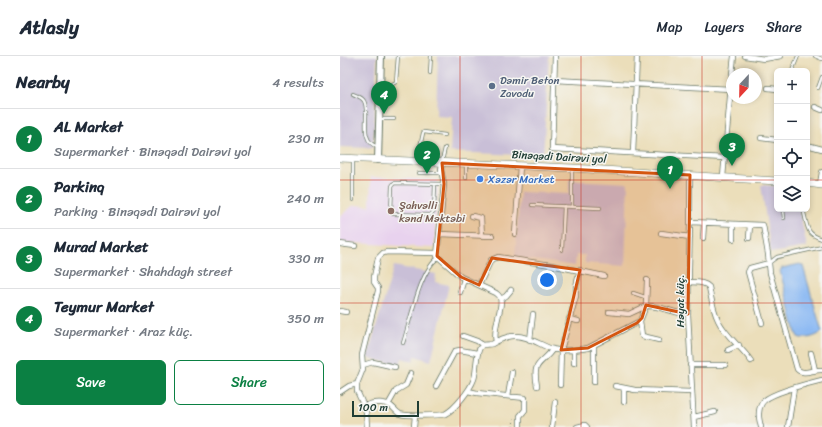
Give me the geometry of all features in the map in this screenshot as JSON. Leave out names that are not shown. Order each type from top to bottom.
[{"type":"main road","name":"Binəqədi Dairəvi yol","points":[[340,158],[572,168],[774,181]]},
{"type":"main road","points":[[810,183],[821,184]]},
{"type":"street","points":[[378,160],[381,56]]},
{"type":"street","points":[[555,56],[552,149],[724,158]]},
{"type":"street","points":[[633,153],[636,56]]},
{"type":"street","points":[[733,68],[734,56]]},
{"type":"street","points":[[745,56],[764,59],[781,56]]},
{"type":"street","points":[[554,80],[726,89]]},
{"type":"street","points":[[768,88],[774,89]]},
{"type":"street","points":[[723,177],[729,104]]},
{"type":"street","points":[[815,107],[822,110]]},
{"type":"street","points":[[761,138],[774,140]]},
{"type":"street","points":[[810,146],[822,149]]},
{"type":"street","points":[[442,162],[444,184],[437,253],[438,258],[464,279],[496,293],[501,299]]},
{"type":"street","points":[[514,234],[520,166]]},
{"type":"street","points":[[821,184],[822,172]]},
{"type":"street","name":"Həyat küç.","points":[[690,175],[688,314],[694,427]]},
{"type":"street","points":[[472,216],[481,218],[482,236]]},
{"type":"street","points":[[690,222],[764,226],[770,273],[797,369],[799,372],[822,370]]},
{"type":"street","points":[[703,238],[704,223]]},
{"type":"street","points":[[733,224],[733,240]]},
{"type":"street","points":[[749,238],[750,225]]},
{"type":"street","points":[[661,233],[690,238]]},
{"type":"street","points":[[439,234],[492,236]]},
{"type":"street","points":[[340,244],[355,246]]},
{"type":"street","points":[[368,427],[364,406],[360,398],[357,384],[363,365],[361,359],[378,290],[374,282],[374,277],[380,255],[387,252],[437,253]]},
{"type":"street","points":[[479,285],[491,260],[495,257],[580,270],[604,276]]},
{"type":"street","points":[[762,323],[748,272],[750,268],[769,263]]},
{"type":"street","points":[[560,385],[561,350],[580,270]]},
{"type":"street","points":[[460,292],[464,279]]},
{"type":"street","points":[[647,280],[645,297],[646,306],[640,321],[642,336],[659,340]]},
{"type":"street","points":[[688,282],[704,283],[709,287],[717,319],[721,326],[739,345],[751,361]]},
{"type":"street","points":[[496,341],[495,332],[501,299],[511,290]]},
{"type":"street","points":[[609,312],[628,314],[646,306],[667,309],[680,314],[688,314]]},
{"type":"street","points":[[340,311],[346,312]]},
{"type":"street","points":[[530,340],[533,314]]},
{"type":"street","points":[[569,319],[578,321]]},
{"type":"street","points":[[364,406],[375,402],[392,406],[398,413],[415,416],[444,414],[449,411],[468,391],[474,378],[478,353],[480,347],[483,345],[515,336],[553,349],[574,350],[588,348],[640,321]]},
{"type":"street","points":[[463,336],[483,345]]},
{"type":"street","points":[[594,345],[594,382]]},
{"type":"street","points":[[728,350],[739,345]]},
{"type":"street","points":[[537,386],[535,377],[536,368],[539,362],[553,349]]},
{"type":"street","points":[[436,386],[455,351],[460,350],[478,353]]},
{"type":"street","points":[[574,350],[574,363]]},
{"type":"street","points":[[811,353],[815,370]]},
{"type":"street","points":[[363,365],[373,362],[395,367]]},
{"type":"street","points":[[690,365],[725,365]]},
{"type":"street","points":[[508,396],[512,372]]},
{"type":"street","points":[[388,405],[396,391],[406,384],[411,373]]},
{"type":"street","points":[[761,427],[758,413],[763,401],[794,388],[822,380]]},
{"type":"street","points":[[340,392],[349,386],[357,384]]},
{"type":"street","points":[[615,386],[624,389],[654,392],[692,392]]},
{"type":"street","points":[[788,427],[794,388]]},
{"type":"street","points":[[624,389],[624,402]]},
{"type":"street","points":[[468,391],[525,398],[525,410],[520,416],[520,427]]},
{"type":"street","points":[[552,427],[555,402]]},
{"type":"street","points":[[694,417],[715,412]]},
{"type":"street","points":[[414,427],[415,416]]},
{"type":"street","points":[[577,427],[584,425],[587,427]]},
{"type":"lane","points":[[380,86],[391,85],[396,82],[398,56]]},
{"type":"lane","points":[[430,73],[431,56]]},
{"type":"lane","points":[[793,68],[798,56]]},
{"type":"lane","points":[[815,56],[822,59]]},
{"type":"lane","points":[[818,88],[822,77]]},
{"type":"lane","points":[[353,94],[361,97],[365,102],[365,127],[370,142],[373,146],[378,147]]},
{"type":"lane","points":[[379,119],[394,119]]},
{"type":"lane","points":[[417,162],[424,132],[445,135]]},
{"type":"lane","points":[[442,162],[445,148]]},
{"type":"lane","points":[[353,159],[353,200]]},
{"type":"lane","points":[[466,164],[466,178]]},
{"type":"lane","points":[[572,168],[572,206]]},
{"type":"lane","points":[[419,174],[442,173]]},
{"type":"lane","points":[[435,184],[434,212],[430,215],[393,214],[391,212],[392,186],[394,183],[444,184]]},
{"type":"lane","points":[[532,205],[600,208]]},
{"type":"lane","points":[[562,250],[564,206]]},
{"type":"lane","points":[[783,212],[784,218]]},
{"type":"lane","points":[[804,213],[810,233],[815,237],[822,239]]},
{"type":"lane","points":[[769,263],[777,258],[822,247]]},
{"type":"lane","points":[[403,343],[421,285],[432,264],[438,258]]},
{"type":"lane","points":[[633,293],[645,297]]},
{"type":"path","points":[[513,427],[514,417]]},
{"type":"highlighted area","points":[[442,163],[690,175],[688,314],[646,305],[642,318],[637,323],[588,348],[561,350],[580,270],[492,258],[479,285],[461,277],[437,256],[444,184]]},
{"type":"shaded area","points":[[340,56],[377,56],[373,148],[340,147]]},
{"type":"shaded area","name":"Dəmir Beton Zavodu","points":[[438,56],[549,56],[543,156],[450,152],[452,117],[436,116]]},
{"type":"shaded area","name":"Şahvəlli kənd Məktəbi","points":[[371,177],[438,180],[434,248],[340,242],[340,216],[354,205],[370,206]]},
{"type":"shaded area","points":[[569,180],[628,183],[625,266],[585,263],[585,255],[576,255],[575,266],[515,257],[520,192],[569,194]]},
{"type":"shaded area","points":[[761,185],[774,186],[774,212],[800,212],[807,247],[771,253]]},
{"type":"shaded area","points":[[394,266],[436,274],[435,282],[449,285],[431,361],[415,356],[413,361],[402,358],[400,365],[367,358]]},
{"type":"water","points":[[800,264],[803,266],[822,332],[810,338],[798,337],[796,333],[780,271],[782,268]]},
{"type":"place","name":"Dəmir Beton Zavodu","points":[[492,86]]},
{"type":"place","name":"Teymur Market","points":[[384,114]]},
{"type":"place","name":"Murad Market","points":[[732,166]]},
{"type":"place","name":"Parkinq","points":[[427,174]]},
{"type":"place","name":"Xəzər Market","points":[[480,179]]},
{"type":"place","name":"AL Market","points":[[670,189]]},
{"type":"place","name":"Şahvəlli kənd Məktəbi","points":[[391,211]]}]
